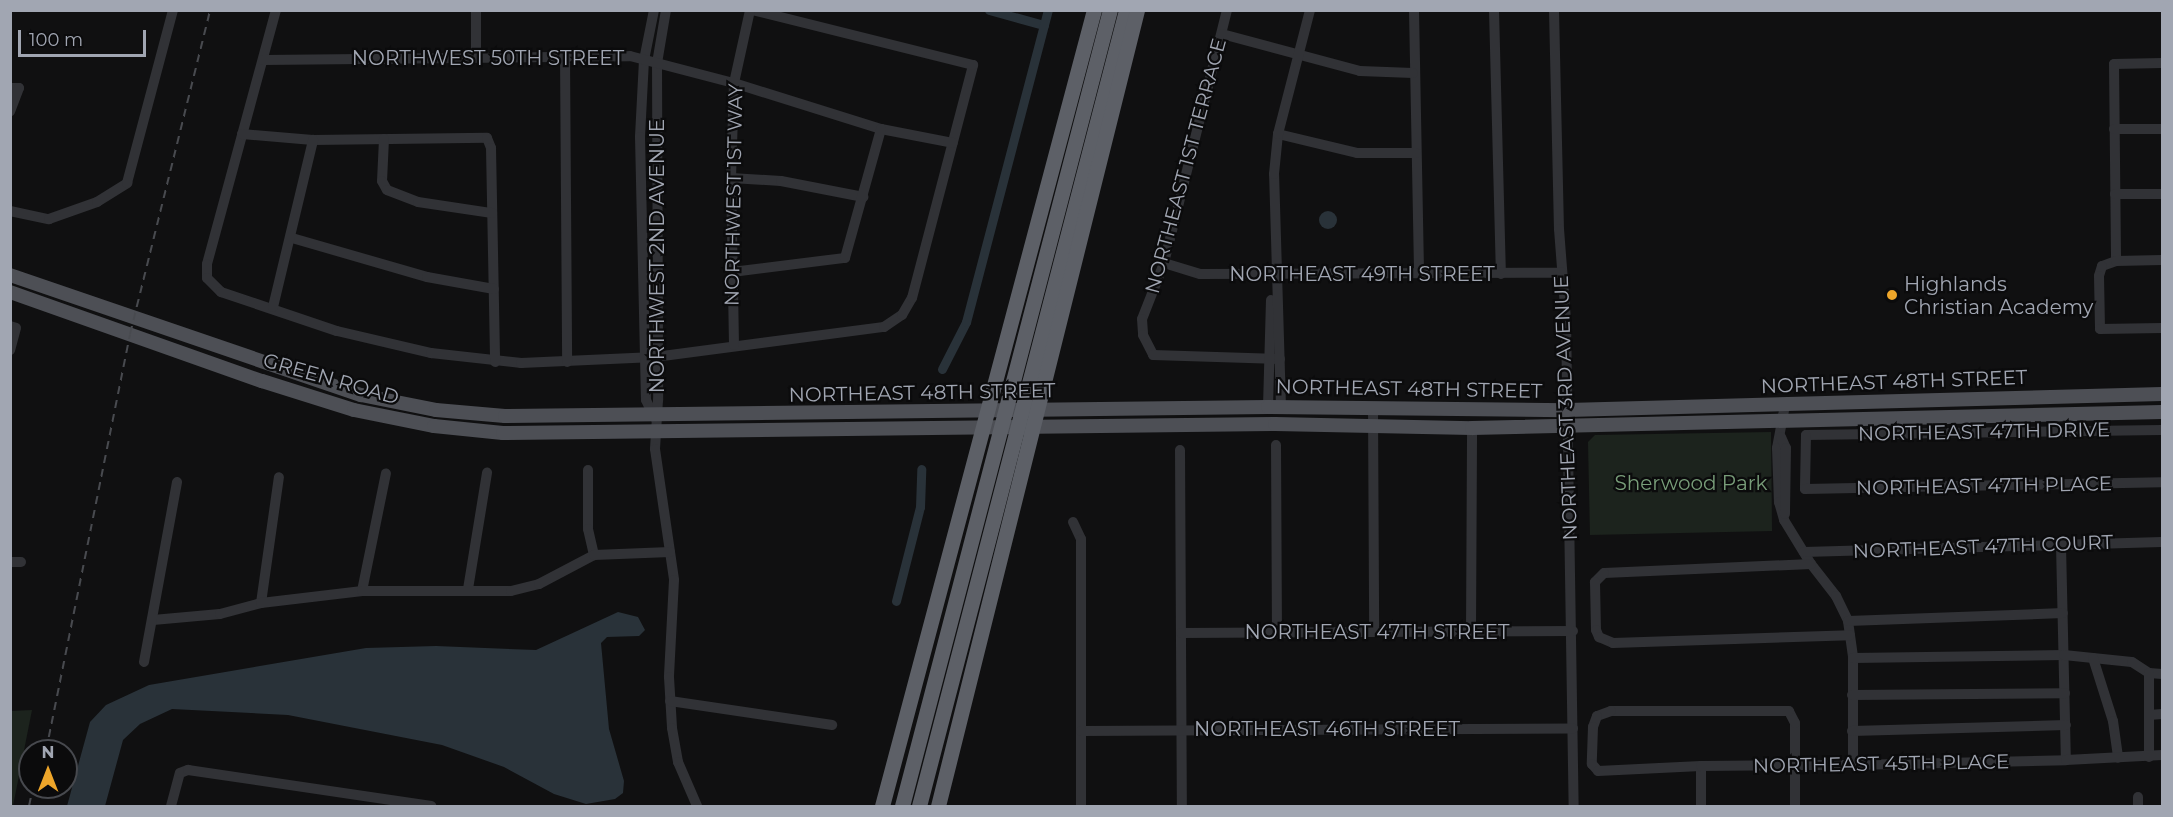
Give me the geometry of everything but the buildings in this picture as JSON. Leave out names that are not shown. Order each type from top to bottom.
[{"type":"highway","points":[[882,807],[1094,10]]},
{"type":"highway","points":[[902,807],[1110,10]]},
{"type":"highway","points":[[920,807],[1125,10]]},
{"type":"highway","points":[[938,807],[1137,10]]},
{"type":"highway","points":[[893,807],[896,754]]},
{"type":"main road","name":"GREEN ROAD","points":[[10,275],[361,395],[436,410],[505,416],[654,417]]},
{"type":"main road","name":"GREEN ROAD","points":[[10,292],[262,381],[354,410],[434,426],[503,433],[654,433]]},
{"type":"main road","name":"NORTHEAST 48TH STREET","points":[[654,417],[1275,407],[1568,410],[2163,394]]},
{"type":"main road","points":[[1724,423],[1761,405]]},
{"type":"main road","name":"NORTHEAST 48TH STREET","points":[[654,433],[1068,427],[1373,425],[1472,428],[1568,427],[2163,412]]},
{"type":"street","points":[[10,212],[49,219],[97,202],[127,183],[173,10]]},
{"type":"street","points":[[276,10],[242,134],[207,278],[221,292],[273,307],[337,331],[431,353],[495,362],[567,362],[650,357],[884,327],[902,315],[912,298],[973,65],[752,10]]},
{"type":"street","points":[[476,10],[476,55]]},
{"type":"street","name":"NORTHWEST 2ND AVENUE","points":[[654,10],[644,60],[640,137],[650,357],[658,400],[654,417],[654,433],[659,495],[670,552],[674,612],[670,701],[678,762],[696,807]]},
{"type":"street","name":"NORTHWEST 2ND AVENUE","points":[[650,357],[657,63],[666,10]]},
{"type":"street","name":"NORTHWEST 1ST WAY","points":[[734,345],[730,178],[734,83],[752,10]]},
{"type":"street","name":"NORTHEAST 1ST TERRACE","points":[[1227,10],[1164,263],[1142,319],[1143,335],[1153,355],[1275,359]]},
{"type":"street","points":[[1275,407],[1271,277],[1275,274],[1274,174],[1278,134],[1310,10]]},
{"type":"street","points":[[1414,10],[1413,73],[1419,272]]},
{"type":"street","points":[[1494,10],[1501,274]]},
{"type":"street","name":"NORTHEAST 3RD AVENUE","points":[[1554,10],[1568,410],[1574,807]]},
{"type":"street","points":[[1222,34],[1298,56],[1360,70],[1413,73]]},
{"type":"street","name":"NORTHWEST 50TH STREET","points":[[263,60],[476,55],[565,55],[644,60],[734,83],[881,129],[953,143]]},
{"type":"street","points":[[565,55],[567,362]]},
{"type":"street","points":[[2116,261],[2114,64],[2163,63]]},
{"type":"street","points":[[10,88],[19,88],[10,111]]},
{"type":"street","points":[[732,272],[845,258],[881,129]]},
{"type":"street","points":[[2114,129],[2163,129]]},
{"type":"street","points":[[242,134],[314,140],[487,138],[492,148],[495,362]]},
{"type":"street","points":[[1278,134],[1357,153],[1416,153]]},
{"type":"street","points":[[384,139],[382,181],[387,190],[418,201],[492,213]]},
{"type":"street","points":[[273,307],[292,238],[314,140]]},
{"type":"street","points":[[730,178],[781,181],[863,197]]},
{"type":"street","points":[[2115,194],[2163,194]]},
{"type":"street","points":[[292,238],[427,277],[494,289]]},
{"type":"street","points":[[2163,260],[2116,261],[2102,266],[2099,276],[2100,329],[2163,328]]},
{"type":"street","name":"NORTHEAST 49TH STREET","points":[[1164,263],[1200,274],[1562,273]]},
{"type":"street","points":[[10,326],[16,328],[10,350]]},
{"type":"street","points":[[1785,405],[1777,491],[1784,520],[1811,564],[1836,596],[1848,621],[1853,658],[1852,765]]},
{"type":"street","points":[[1373,408],[1374,632]]},
{"type":"street","points":[[1471,631],[1472,428]]},
{"type":"street","name":"NORTHEAST 47TH DRIVE","points":[[1805,489],[1806,435],[2163,430]]},
{"type":"street","points":[[1276,445],[1277,632]]},
{"type":"street","points":[[1180,450],[1182,807]]},
{"type":"street","points":[[588,470],[588,529],[594,555]]},
{"type":"street","points":[[362,591],[386,473]]},
{"type":"street","points":[[468,589],[487,473]]},
{"type":"street","points":[[261,603],[279,477]]},
{"type":"street","points":[[144,662],[177,482]]},
{"type":"street","name":"NORTHEAST 47TH PLACE","points":[[1805,489],[2163,482]]},
{"type":"street","points":[[1073,522],[1081,539],[1081,807]]},
{"type":"street","name":"NORTHEAST 47TH COURT","points":[[1804,552],[2163,542]]},
{"type":"street","points":[[2061,545],[2066,760]]},
{"type":"street","points":[[153,621],[220,614],[261,603],[362,591],[468,589],[511,591],[539,584],[594,555],[670,552]]},
{"type":"street","points":[[1811,564],[1604,573],[1595,582],[1596,630],[1599,637],[1613,643],[1850,635]]},
{"type":"street","points":[[1848,621],[2063,613]]},
{"type":"street","name":"NORTHEAST 47TH STREET","points":[[1181,633],[1573,631]]},
{"type":"street","points":[[1853,658],[2064,655],[2132,662],[2149,673],[2163,674]]},
{"type":"street","points":[[2093,658],[2113,721],[2118,758]]},
{"type":"street","points":[[2149,673],[2149,757]]},
{"type":"street","points":[[1852,695],[2065,693]]},
{"type":"street","points":[[670,701],[832,725]]},
{"type":"street","name":"NORTHEAST 45TH PLACE","points":[[1795,765],[1795,723],[1789,711],[1611,711],[1597,716],[1593,727],[1592,764],[1598,771],[1701,766],[1852,765],[2066,760],[2163,755]]},
{"type":"street","points":[[2149,715],[2163,714]]},
{"type":"street","points":[[1852,730],[2066,725]]},
{"type":"street","name":"NORTHEAST 46TH STREET","points":[[1081,731],[1573,728]]},
{"type":"street","points":[[1795,765],[1795,807]]},
{"type":"street","points":[[1701,766],[1701,807]]},
{"type":"street","points":[[171,807],[180,772],[188,770],[379,802],[431,807]]},
{"type":"green space","name":"Sherwood Park","points":[[1771,432],[1772,531],[1590,535],[1588,442],[1595,435]]},
{"type":"green space","points":[[32,710],[26,739],[18,739],[18,781],[13,806],[11,806],[11,711]]},
{"type":"shaded area","points":[[1328,211],[1334,214],[1337,220],[1334,226],[1328,229],[1322,226],[1319,220],[1322,214]]},
{"type":"shaded area","points":[[618,612],[638,617],[645,630],[639,636],[607,637],[601,643],[609,729],[624,781],[623,793],[615,799],[586,804],[554,794],[504,767],[442,745],[288,715],[172,709],[140,724],[123,740],[105,806],[67,806],[69,799],[78,799],[78,766],[90,722],[106,705],[149,685],[366,648],[436,646],[536,650]]},
{"type":"waterway","points":[[989,10],[1044,25]]},
{"type":"waterway","points":[[942,369],[966,322],[1048,10]]},
{"type":"waterway","points":[[896,601],[920,507],[921,469]]},
{"type":"railway","points":[[48,739],[130,334],[210,10]]},
{"type":"railway","points":[[29,806],[30,799]]},
{"type":"place","name":"Highlands Christian Academy","points":[[1892,295]]}]
